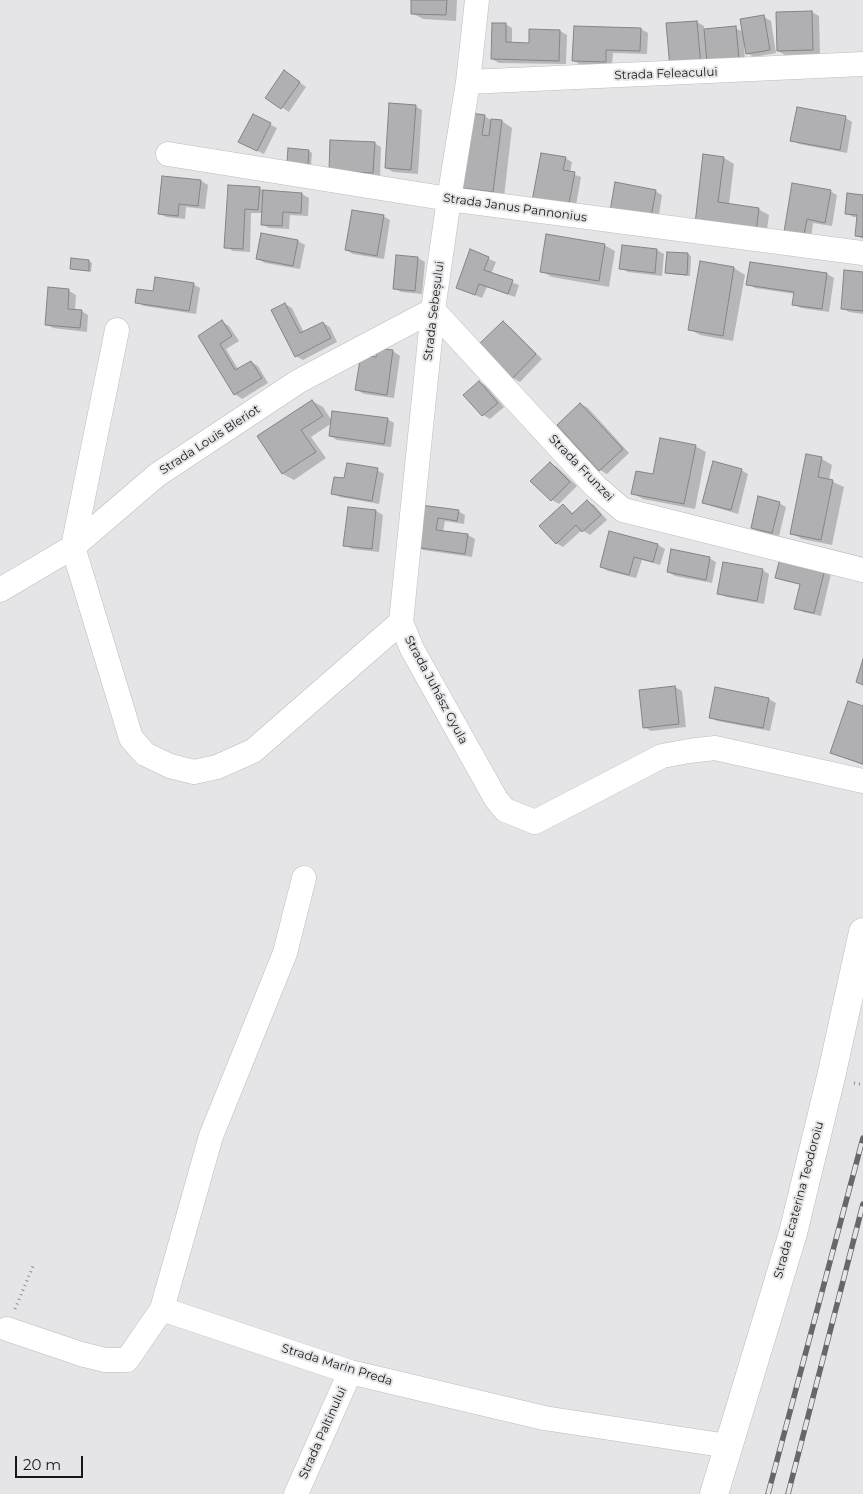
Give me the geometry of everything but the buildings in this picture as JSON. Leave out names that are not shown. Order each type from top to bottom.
[{"type":"main road","name":"Strada Ecaterina Teodoroiu","points":[[714,1494],[794,1233],[863,932]]},
{"type":"street","name":"Strada Sebeșului","points":[[401,622],[433,310],[468,82],[477,0]]},
{"type":"street","name":"Strada Feleacului","points":[[468,82],[863,64]]},
{"type":"street","name":"Strada Janus Pannonius","points":[[168,154],[449,199],[863,253]]},
{"type":"street","name":"Strada Louis Bleriot","points":[[0,590],[73,547],[164,470],[299,381],[433,310]]},
{"type":"street","name":"Strada Frunzei","points":[[433,310],[595,486],[624,510],[863,570]]},
{"type":"street","points":[[73,547],[117,330]]},
{"type":"street","name":"Strada Juhász Gyula","points":[[73,547],[131,738],[145,754],[170,766],[194,772],[217,767],[253,751],[401,622],[412,649],[496,799],[505,810],[535,822],[662,756],[689,751],[715,748],[863,781]]},
{"type":"street","points":[[7,1329],[81,1354],[105,1360],[127,1360],[162,1309],[211,1136],[285,953],[304,878]]},
{"type":"street","name":"Strada Marin Preda","points":[[162,1309],[350,1372],[544,1418],[728,1446]]},
{"type":"street","name":"Strada Paltinului","points":[[296,1494],[350,1372]]},
{"type":"path","points":[[7,1329],[34,1264]]},
{"type":"railway","points":[[768,1494],[863,1138]]},
{"type":"railway","points":[[788,1494],[863,1204]]}]
